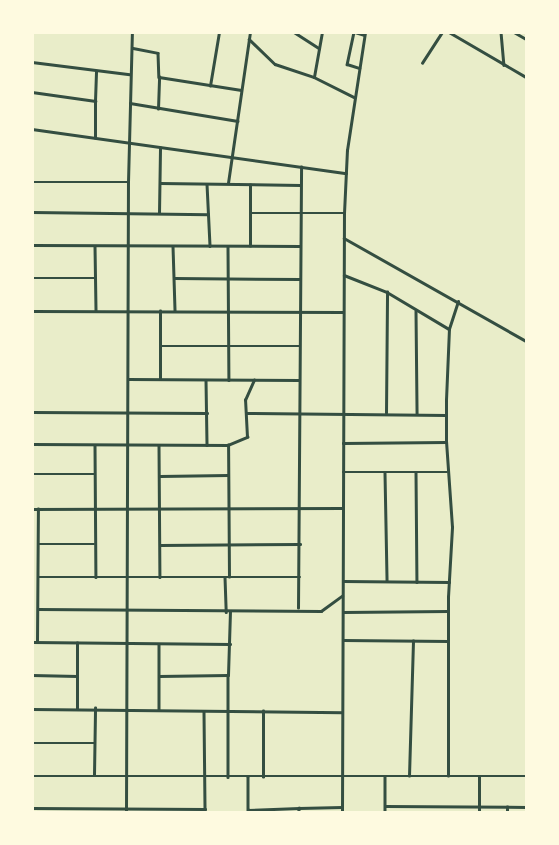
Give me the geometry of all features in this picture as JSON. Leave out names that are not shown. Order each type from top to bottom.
[{"type":"street","points":[[126,811],[128,182],[129,74],[133,48],[132,32]]},
{"type":"street","points":[[210,86],[219,32]]},
{"type":"street","points":[[228,184],[230,158],[250,32]]},
{"type":"street","points":[[294,32],[319,48]]},
{"type":"street","points":[[314,77],[322,32]]},
{"type":"street","points":[[342,812],[344,213],[354,97],[359,68],[364,34],[355,32],[347,64],[359,68]]},
{"type":"street","points":[[422,63],[442,32]]},
{"type":"street","points":[[449,32],[526,77]]},
{"type":"street","points":[[502,32],[504,65]]},
{"type":"street","points":[[514,32],[526,40]]},
{"type":"street","points":[[249,39],[275,64],[314,77],[354,97]]},
{"type":"street","points":[[133,48],[158,53],[158,109]]},
{"type":"street","points":[[32,62],[96,72],[129,74]]},
{"type":"street","points":[[95,138],[96,72]]},
{"type":"street","points":[[159,77],[241,90]]},
{"type":"street","points":[[32,92],[95,101]]},
{"type":"street","points":[[130,103],[237,121]]},
{"type":"street","points":[[32,129],[346,173]]},
{"type":"street","points":[[159,214],[160,148]]},
{"type":"street","points":[[298,608],[300,578],[299,346],[301,167]]},
{"type":"street","points":[[32,182],[128,182]]},
{"type":"street","points":[[160,183],[300,185]]},
{"type":"street","points":[[207,184],[210,246]]},
{"type":"street","points":[[250,185],[250,246]]},
{"type":"street","points":[[32,212],[208,214]]},
{"type":"street","points":[[250,213],[344,213]]},
{"type":"street","points":[[344,238],[526,341]]},
{"type":"street","points":[[32,245],[300,246]]},
{"type":"street","points":[[95,246],[96,312]]},
{"type":"street","points":[[173,246],[175,311]]},
{"type":"street","points":[[228,247],[229,380]]},
{"type":"street","points":[[344,275],[387,292],[448,329]]},
{"type":"street","points":[[32,278],[96,278]]},
{"type":"street","points":[[174,278],[300,278]]},
{"type":"street","points":[[386,413],[387,292]]},
{"type":"street","points":[[448,776],[448,611],[452,526],[447,472],[446,415],[448,329],[458,301]]},
{"type":"street","points":[[32,311],[344,312]]},
{"type":"street","points":[[160,311],[160,379]]},
{"type":"street","points":[[416,311],[417,414]]},
{"type":"street","points":[[160,346],[299,346]]},
{"type":"street","points":[[128,379],[299,380]]},
{"type":"street","points":[[206,380],[207,445]]},
{"type":"street","points":[[32,444],[228,444],[248,437],[246,394],[254,380]]},
{"type":"street","points":[[32,412],[128,410],[207,414]]},
{"type":"street","points":[[247,413],[344,412],[446,415]]},
{"type":"street","points":[[343,443],[446,442]]},
{"type":"street","points":[[228,444],[229,545],[227,577],[230,644],[227,710],[228,777]]},
{"type":"street","points":[[95,445],[96,577]]},
{"type":"street","points":[[159,445],[160,577]]},
{"type":"street","points":[[343,472],[447,472]]},
{"type":"street","points":[[385,472],[386,582]]},
{"type":"street","points":[[416,472],[417,582]]},
{"type":"street","points":[[32,474],[95,474]]},
{"type":"street","points":[[160,476],[229,476]]},
{"type":"street","points":[[37,642],[39,577],[38,508]]},
{"type":"street","points":[[32,509],[229,510],[343,508]]},
{"type":"street","points":[[38,544],[95,544]]},
{"type":"street","points":[[160,545],[300,544]]},
{"type":"street","points":[[39,577],[300,578]]},
{"type":"street","points":[[343,581],[450,582]]},
{"type":"street","points":[[38,609],[286,612],[298,608],[326,610],[343,594]]},
{"type":"street","points":[[343,612],[448,611]]},
{"type":"street","points":[[343,640],[448,640]]},
{"type":"street","points":[[409,776],[413,641]]},
{"type":"street","points":[[32,642],[230,644]]},
{"type":"street","points":[[77,643],[77,708]]},
{"type":"street","points":[[159,643],[159,710]]},
{"type":"street","points":[[32,675],[77,676]]},
{"type":"street","points":[[159,676],[228,675]]},
{"type":"street","points":[[32,709],[95,708],[342,712]]},
{"type":"street","points":[[94,776],[95,708]]},
{"type":"street","points":[[32,808],[205,811],[204,711]]},
{"type":"street","points":[[263,777],[264,711]]},
{"type":"street","points":[[32,743],[95,743]]},
{"type":"street","points":[[32,776],[204,778],[526,776]]},
{"type":"street","points":[[384,776],[385,812]]},
{"type":"street","points":[[248,777],[248,811],[342,807]]},
{"type":"street","points":[[479,777],[479,812]]},
{"type":"street","points":[[385,806],[526,807]]},
{"type":"street","points":[[416,807],[416,812]]},
{"type":"street","points":[[448,807],[448,812]]},
{"type":"street","points":[[507,807],[507,812]]}]
